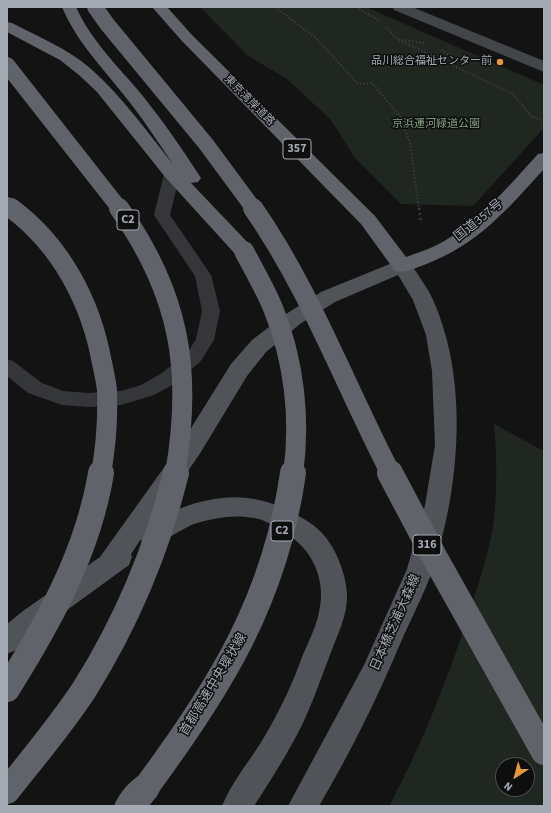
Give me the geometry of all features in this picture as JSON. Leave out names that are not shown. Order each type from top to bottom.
[{"type":"highway","name":"C2","points":[[69,7],[77,24],[88,40],[137,101],[244,251]]},
{"type":"highway","points":[[95,7],[107,24],[238,186],[281,251],[300,286],[408,509],[544,752]]},
{"type":"highway","points":[[150,7],[187,38]]},
{"type":"highway","name":"東京湾岸道路","points":[[159,7],[187,38],[368,220],[402,266]]},
{"type":"highway","name":"C2","points":[[7,26],[65,57],[85,72],[120,110],[172,174],[244,251]]},
{"type":"highway","name":"C2","points":[[7,65],[123,211],[144,246],[163,284],[174,320],[182,363],[184,406],[180,456],[168,511],[147,568],[120,626],[81,694],[7,791]]},
{"type":"highway","name":"国道357号","points":[[402,266],[445,248],[471,231],[490,216],[544,158]]},
{"type":"highway","points":[[7,205],[29,222],[51,246],[69,272],[86,302],[99,341],[105,368],[108,408],[106,450],[97,500],[80,553],[55,608],[22,667],[7,689]]},
{"type":"highway","name":"首都高速中央環状線","points":[[138,796],[187,732],[221,678],[249,624],[269,574],[284,525],[293,478],[296,434],[294,392],[287,353],[277,317],[262,283],[244,251]]},
{"type":"main road","points":[[108,566],[191,448],[239,370],[259,346],[293,318],[328,297],[402,266]]},
{"type":"main road","name":"日本橋芝浦大森線","points":[[303,806],[331,758],[374,674],[420,569],[438,505],[446,445],[443,371],[436,335],[423,299],[402,266]]},
{"type":"main road","points":[[7,641],[32,620],[160,528],[195,512],[228,506],[262,510],[291,523],[317,544],[330,569],[334,599],[327,630],[298,702],[276,744],[238,806]]},
{"type":"street","points":[[399,7],[544,67]]},
{"type":"lane","points":[[7,366],[35,388],[62,398],[121,398],[147,390],[169,378],[194,358],[205,340],[211,311],[203,274],[162,215],[172,174]]},
{"type":"path","points":[[275,7],[315,37],[358,84],[372,83],[400,116],[410,144],[421,222]]},
{"type":"path","points":[[397,39],[513,94],[532,116],[544,121]]},
{"type":"green space","name":"京浜運河緑道公園","points":[[200,7],[366,7],[544,85],[544,128],[473,206],[401,204],[355,158],[331,120],[287,79],[248,56]]},
{"type":"green space","points":[[494,424],[544,451],[544,806],[389,806],[424,734],[444,686],[470,611],[490,542],[494,520],[496,472]]},
{"type":"place","name":"品川総合福祉センター前","points":[[500,62]]}]
